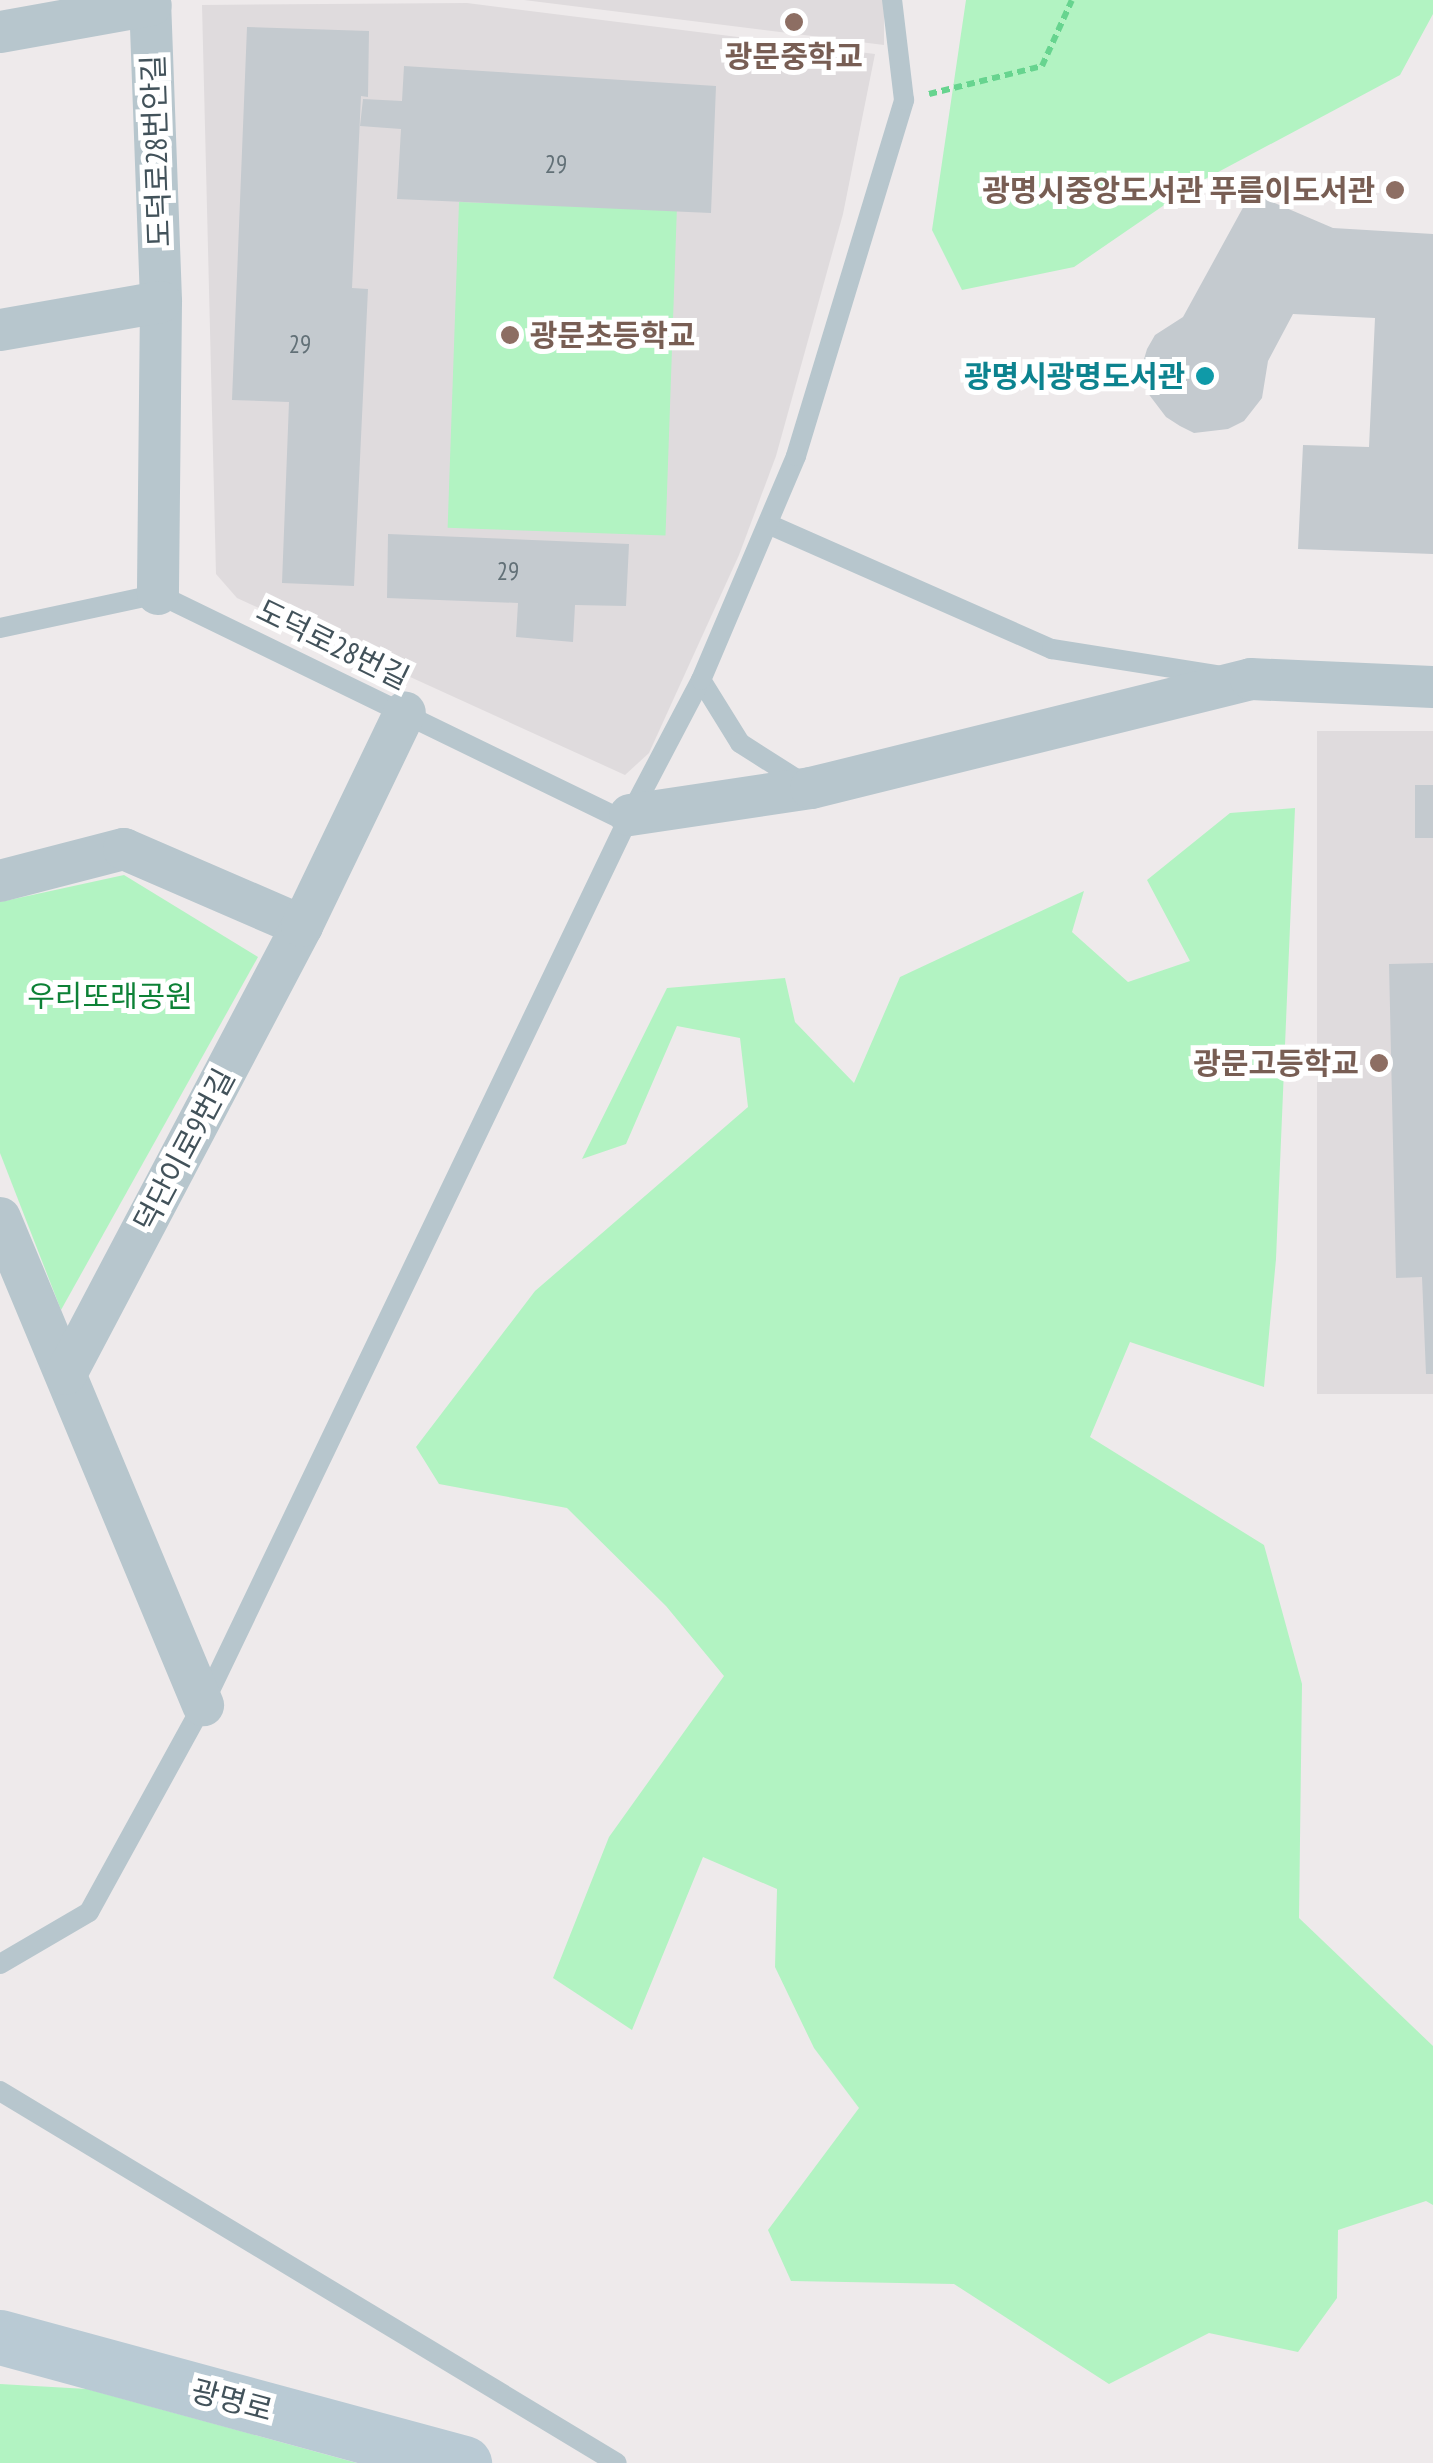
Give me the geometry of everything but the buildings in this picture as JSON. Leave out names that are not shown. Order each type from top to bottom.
[{"type":"main road","name":"광명로","points":[[0,2337],[464,2463]]},
{"type":"main road","points":[[0,2380],[82,2359]]},
{"type":"street","points":[[0,32],[150,3]]},
{"type":"street","name":"도덕로28번안길","points":[[150,3],[160,302],[158,594]]},
{"type":"street","points":[[0,330],[160,302]]},
{"type":"street","points":[[628,818],[811,788],[1251,679],[1433,687]]},
{"type":"street","name":"덕단이로9번길","points":[[66,1374],[302,926],[405,712]]},
{"type":"street","points":[[0,881],[124,850],[302,926]]},
{"type":"street","points":[[0,1218],[203,1705]]},
{"type":"lane","points":[[0,1964],[90,1912],[203,1705],[628,818],[701,680],[796,456],[904,100],[892,0]]},
{"type":"lane","points":[[768,524],[1052,649],[1251,679]]},
{"type":"lane","points":[[0,628],[158,594]]},
{"type":"lane","name":"도덕로28번길","points":[[158,594],[628,818]]},
{"type":"lane","points":[[701,680],[740,744],[811,788]]},
{"type":"lane","points":[[0,2091],[617,2463]]},
{"type":"path","points":[[904,100],[1042,66],[1072,0]]},
{"type":"shaded area","name":"광문중학교","points":[[524,0],[884,0],[884,45]]},
{"type":"shaded area","name":"광문초등학교","points":[[467,3],[875,54],[843,214],[776,456],[739,555],[649,753],[625,775],[237,598],[216,574],[202,5]]},
{"type":"shaded area","name":"광문고등학교","points":[[1317,731],[1433,731],[1433,1394],[1317,1394]]},
{"type":"green space","points":[[966,0],[1433,0],[1433,14],[1400,75],[1192,186],[1074,267],[962,290],[932,230]]},
{"type":"green space","points":[[459,202],[677,210],[665,535],[448,528]]},
{"type":"green space","points":[[1295,808],[1276,1259],[1264,1387],[1130,1342],[1090,1437],[1264,1545],[1302,1684],[1299,1918],[1433,2046],[1433,2205],[1426,2201],[1338,2230],[1337,2298],[1298,2352],[1209,2333],[1109,2384],[954,2284],[791,2281],[768,2230],[859,2108],[814,2048],[775,1967],[777,1889],[703,1857],[632,2030],[553,1978],[609,1837],[724,1676],[666,1606],[567,1508],[439,1484],[416,1447],[535,1291],[748,1107],[740,1038],[677,1026],[626,1144],[582,1159],[667,988],[785,978],[795,1022],[854,1083],[900,977],[1084,891],[1072,932],[1128,982],[1190,961],[1147,880],[1230,813]]},
{"type":"green space","name":"우리또래공원","points":[[124,875],[258,957],[61,1310],[0,1153],[0,902]]},
{"type":"green space","points":[[0,2384],[87,2389],[357,2463],[0,2463]]},
{"type":"place","name":"광문중학교","points":[[794,22]]},
{"type":"place","name":"광명시중앙도서관 푸름이도서관","points":[[1395,190]]},
{"type":"place","name":"광문초등학교","points":[[510,335]]},
{"type":"place","name":"광명시광명도서관","points":[[1205,376]]},
{"type":"place","name":"광문고등학교","points":[[1379,1063]]}]
